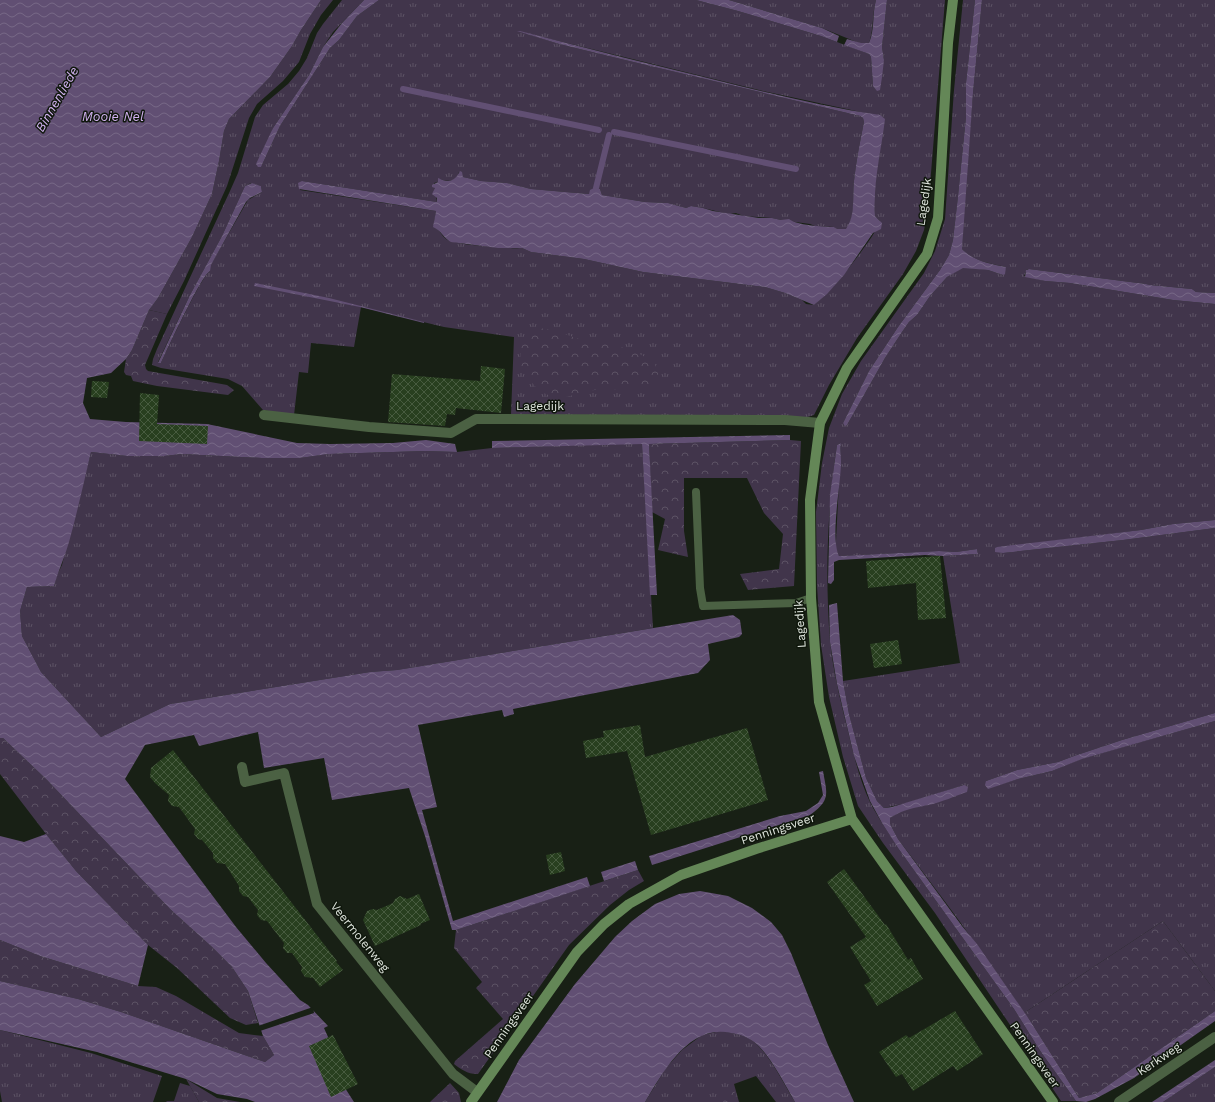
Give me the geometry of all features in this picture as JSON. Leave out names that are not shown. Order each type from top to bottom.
[{"type":"street","name":"Lagedijk","points":[[852,819],[819,702],[811,598],[810,500],[820,423],[847,368],[927,254],[938,218],[948,43],[954,0]]},
{"type":"street","name":"Lagedijk","points":[[264,415],[369,427],[451,433],[476,420],[785,420],[820,423]]},
{"type":"street","name":"Veermolenweg","points":[[242,767],[245,782],[284,773],[317,904],[453,1074],[477,1092]]},
{"type":"street","name":"Penningsveer","points":[[471,1102],[577,952],[604,924],[628,904],[681,875],[756,849],[852,819],[1053,1102]]},
{"type":"street","name":"Kerkweg","points":[[1118,1102],[1215,1037]]},
{"type":"lane","points":[[696,492],[700,588],[703,606],[796,603],[811,598]]},
{"type":"green space","points":[[321,0],[333,0],[321,15],[310,34],[299,62],[283,81],[257,104],[249,118],[227,186],[184,281],[167,314],[149,310],[158,298],[192,237],[212,194],[224,131],[229,119],[270,77],[292,46]]},
{"type":"green space","points":[[342,0],[364,0],[333,32],[323,47],[309,75],[273,128],[261,167],[280,126],[330,48],[339,40],[357,16],[379,0],[696,0],[821,36],[869,54],[871,57],[873,86],[884,60],[882,47],[887,0],[945,0],[928,210],[924,230],[916,251],[903,274],[857,338],[829,385],[814,415],[808,417],[790,418],[764,415],[511,415],[514,337],[444,327],[361,307],[354,347],[311,343],[308,373],[299,372],[294,415],[263,410],[242,386],[228,379],[161,368],[152,365],[157,349],[238,173],[255,117],[263,105],[288,84],[299,71],[307,58],[317,33]],"holes":[[[518,31],[763,91],[870,114],[880,149],[874,196],[875,216],[880,221],[872,237],[834,286],[814,305],[806,304],[802,300],[765,287],[643,272],[584,259],[531,252],[522,248],[459,243],[446,239],[436,228],[434,223],[436,211],[300,190],[302,181],[437,202],[434,183],[438,182],[440,179],[446,181],[454,179],[459,172],[461,172],[463,177],[481,181],[507,183],[531,189],[589,194],[594,188],[600,189],[602,195],[645,202],[668,203],[686,208],[691,206],[730,214],[736,213],[744,216],[772,218],[815,226],[834,227],[836,229],[847,229],[850,224],[853,212],[853,187],[864,122],[863,118],[860,116],[559,44]],[[251,183],[261,186],[262,192],[248,200],[210,266],[210,271],[192,299],[161,363],[158,362],[190,295],[222,236],[245,186]]]},
{"type":"green space","points":[[729,0],[876,0],[869,43],[859,43],[822,28]]},
{"type":"green space","points":[[963,0],[975,0],[966,83],[966,117],[958,196],[953,240],[949,255],[869,371],[843,423],[847,425],[885,358],[902,332],[947,277],[963,267],[988,270],[1003,275],[1006,267],[988,263],[972,257],[962,249],[963,214],[982,0],[1215,0],[1215,293],[1196,292],[1192,289],[1029,269],[1027,269],[1024,276],[1045,281],[1070,283],[1173,300],[1215,304],[1215,520],[1173,524],[1141,530],[995,548],[1003,553],[1215,528],[1215,713],[1122,740],[1058,762],[1017,770],[986,781],[988,788],[1052,771],[1081,759],[1215,721],[1215,991],[1163,921],[1024,1013],[978,947],[898,839],[890,824],[890,818],[899,812],[913,807],[929,805],[964,785],[907,803],[884,808],[877,801],[866,778],[849,714],[843,681],[960,663],[943,556],[978,554],[977,549],[956,552],[939,551],[839,556],[836,550],[836,541],[841,443],[837,445],[829,518],[827,568],[830,641],[842,706],[857,765],[866,793],[876,814],[898,848],[1014,1009],[1041,1052],[1076,1101],[1061,1101],[935,913],[883,843],[858,806],[843,757],[829,697],[821,645],[817,586],[816,512],[822,463],[829,428],[842,394],[861,361],[924,273],[935,251],[945,219],[954,90]]},
{"type":"green space","points":[[149,310],[167,314],[145,365],[148,371],[227,385],[234,390],[228,395],[157,386],[133,381],[131,376],[126,375],[124,372],[126,359],[132,350]]},
{"type":"green space","points":[[534,327],[556,331],[582,340],[607,343],[634,351],[654,362],[658,372],[659,388],[594,390],[558,399],[539,391],[520,368],[521,344]]},
{"type":"green space","points":[[790,440],[801,441],[794,586],[748,590],[740,574],[779,569],[783,534],[764,513],[747,478],[684,478],[684,531],[688,557],[658,550],[665,519],[652,512],[649,444]]},
{"type":"green space","points":[[642,443],[653,628],[397,670],[370,672],[170,704],[101,737],[41,672],[22,636],[20,611],[27,587],[54,586],[62,565],[91,452],[127,456],[164,456],[182,454],[262,458],[300,458],[329,454],[425,451],[457,452],[492,448]]},
{"type":"green space","points":[[0,738],[3,738],[47,780],[170,909],[232,967],[248,991],[258,1023],[246,1025],[230,1018],[177,968],[148,945],[76,871],[0,774]]},
{"type":"green space","points":[[638,870],[644,881],[629,890],[610,905],[569,945],[478,1074],[468,1073],[454,1064],[455,1061],[503,1019],[476,988],[482,982],[454,948],[456,930]]},
{"type":"green space","points":[[1163,921],[1215,991],[1215,1011],[1097,1093],[1079,1098],[1024,1013]]},
{"type":"green space","points":[[0,940],[40,956],[138,986],[156,987],[176,996],[239,1033],[263,1036],[274,1055],[265,1062],[121,1012],[78,999],[0,981]]},
{"type":"green space","points":[[0,1030],[91,1053],[162,1076],[153,1102],[2,1102],[0,1091]]},
{"type":"green space","points":[[721,1031],[739,1035],[754,1042],[766,1054],[795,1102],[776,1102],[756,1076],[734,1084],[739,1102],[645,1102],[666,1068],[682,1050],[702,1035]]},
{"type":"green space","points":[[1215,1067],[1215,1102],[1163,1102]]},
{"type":"green space","points":[[186,1079],[217,1098],[240,1102],[199,1102]]},
{"type":"green space","points":[[180,1083],[190,1086],[199,1102],[166,1102],[174,1101]]},
{"type":"green space","points":[[450,1083],[459,1093],[461,1102],[430,1102]]},
{"type":"green space","points":[[733,1085],[737,1102],[723,1102]]},
{"type":"water","points":[[0,0],[321,0],[292,46],[270,77],[229,119],[224,131],[212,194],[192,237],[158,298],[149,310],[132,350],[126,359],[111,373],[87,378],[83,403],[90,419],[126,422],[207,424],[297,443],[393,443],[426,440],[455,444],[457,452],[425,451],[329,454],[300,458],[262,458],[182,454],[164,456],[127,456],[91,452],[69,542],[54,586],[27,587],[20,611],[22,636],[41,672],[101,737],[170,704],[370,672],[397,670],[733,615],[740,620],[742,634],[739,637],[708,644],[710,660],[698,673],[513,709],[514,714],[504,717],[502,710],[418,725],[437,807],[422,810],[453,921],[587,877],[590,886],[456,930],[452,930],[425,836],[409,788],[332,800],[324,758],[264,768],[258,732],[199,746],[194,735],[145,745],[125,779],[236,927],[300,1000],[308,1005],[328,1026],[324,1028],[349,1084],[345,1088],[354,1102],[255,1102],[247,1099],[217,1094],[186,1079],[97,1052],[0,1030],[0,981],[78,999],[121,1012],[265,1062],[274,1055],[263,1036],[248,991],[232,967],[170,909],[47,780],[3,738],[0,738]]},
{"type":"water","points":[[364,0],[379,0],[357,16],[339,40],[330,48],[280,126],[261,167],[258,167],[256,164],[273,128],[309,75],[323,47],[342,23]]},
{"type":"water","points":[[696,0],[729,0],[822,28],[839,36],[837,42],[738,11]]},
{"type":"water","points":[[876,0],[887,0],[882,47],[884,60],[880,90],[877,91],[873,86],[871,57],[869,54],[844,45],[847,39],[861,43],[869,43]]},
{"type":"water","points":[[975,0],[982,0],[973,93],[962,249],[977,259],[1006,267],[1005,274],[1003,275],[988,270],[963,268],[947,277],[902,332],[845,426],[843,423],[869,371],[949,255],[953,240],[958,196],[966,117],[966,83]]},
{"type":"water","points":[[517,31],[780,95],[880,115],[885,119],[876,179],[875,216],[882,223],[881,229],[873,233],[844,275],[827,294],[814,305],[785,293],[765,287],[643,272],[584,259],[531,252],[522,248],[498,248],[451,242],[433,227],[436,211],[299,189],[298,183],[302,181],[437,202],[437,198],[432,194],[435,188],[432,187],[432,185],[438,182],[438,178],[445,181],[453,179],[460,171],[462,172],[463,177],[481,181],[507,183],[531,189],[589,194],[590,190],[594,188],[600,189],[602,195],[645,202],[668,203],[686,208],[691,206],[759,218],[781,220],[789,219],[797,223],[834,227],[837,229],[846,229],[849,224],[853,206],[853,187],[858,152],[864,122],[863,118],[860,116],[559,44]]},
{"type":"water","points":[[252,183],[261,186],[262,192],[250,198],[246,202],[211,265],[210,271],[192,298],[161,363],[158,363],[190,295],[222,236],[245,186]]},
{"type":"water","points":[[1029,269],[1192,289],[1196,292],[1215,293],[1215,304],[1173,300],[1025,277],[1026,270]]},
{"type":"water","points":[[255,283],[329,298],[424,323],[360,307],[254,286]]},
{"type":"water","points":[[790,435],[790,440],[649,444],[657,595],[650,595],[642,444],[492,448],[492,441]]},
{"type":"water","points":[[841,443],[841,472],[836,524],[839,556],[939,551],[956,552],[977,549],[978,554],[943,556],[925,555],[839,560],[834,562],[834,580],[831,584],[828,583],[830,495],[837,445]]},
{"type":"water","points":[[1215,520],[1215,528],[1123,540],[1003,553],[995,552],[995,548],[997,547]]},
{"type":"water","points":[[837,603],[843,681],[849,714],[866,778],[877,801],[884,808],[892,807],[964,785],[968,787],[967,792],[900,813],[890,818],[890,824],[898,839],[977,944],[1029,1019],[1079,1098],[1097,1093],[1215,1011],[1215,1021],[1134,1078],[1095,1099],[1086,1102],[1076,1101],[1041,1052],[1014,1009],[898,848],[870,801],[854,756],[837,684],[830,642],[829,605]]},
{"type":"water","points":[[1215,713],[1215,721],[1082,759],[1052,771],[1018,779],[988,789],[985,785],[986,781],[1017,770],[1058,762],[1122,740]]},
{"type":"water","points":[[823,771],[826,785],[826,796],[817,810],[810,815],[652,865],[649,856],[780,816],[806,811],[818,803],[823,795],[819,772]]},
{"type":"water","points":[[46,834],[76,871],[148,945],[138,986],[40,956],[0,940],[0,836],[24,842]]},
{"type":"water","points":[[635,861],[638,870],[604,881],[601,872]]},
{"type":"water","points":[[700,891],[728,896],[752,908],[771,922],[782,935],[791,953],[828,1045],[854,1102],[795,1102],[782,1078],[760,1047],[746,1037],[731,1033],[716,1032],[703,1036],[690,1043],[679,1052],[669,1064],[645,1102],[497,1102],[519,1060],[575,984],[615,937],[632,921],[655,904],[679,894]]},
{"type":"water","points":[[1215,1060],[1215,1067],[1163,1102],[1152,1102]]},
{"type":"pier","points":[[313,1007],[314,1013],[260,1031],[258,1026]]},
{"type":"building","points":[[481,366],[505,369],[501,413],[456,408],[455,415],[447,414],[445,426],[388,422],[392,374],[480,381]]},
{"type":"building","points":[[92,381],[109,382],[107,398],[91,397]]},
{"type":"building","points":[[140,393],[159,395],[157,424],[208,426],[207,444],[139,441]]},
{"type":"building","points":[[940,556],[946,618],[918,620],[916,583],[868,588],[866,561]]},
{"type":"building","points":[[898,640],[902,664],[874,668],[870,644]]},
{"type":"building","points":[[640,725],[645,757],[747,728],[768,800],[651,835],[627,751],[586,758],[583,741],[604,737],[603,731]]},
{"type":"building","points":[[173,750],[343,970],[320,987],[313,978],[305,977],[301,971],[302,967],[292,953],[287,953],[283,948],[284,943],[267,921],[261,920],[257,915],[258,910],[248,897],[243,896],[239,891],[239,886],[225,864],[217,863],[213,858],[213,853],[202,840],[198,839],[194,834],[195,829],[179,807],[172,806],[168,801],[169,795],[150,777],[151,768]]},
{"type":"building","points":[[561,852],[565,871],[550,875],[546,855]]},
{"type":"building","points":[[844,869],[885,925],[886,924],[908,960],[911,958],[923,979],[877,1006],[864,985],[871,981],[850,947],[866,937],[827,882]]},
{"type":"building","points":[[419,894],[430,920],[375,946],[363,920],[367,911],[373,909],[377,910],[393,903],[395,899],[400,896],[407,899]]},
{"type":"building","points":[[955,1011],[983,1054],[957,1071],[953,1066],[913,1091],[902,1074],[896,1077],[879,1052],[906,1035],[909,1038]]},
{"type":"building","points":[[333,1035],[358,1084],[331,1097],[309,1046]]},
{"type":"waterway","points":[[403,89],[599,130]]},
{"type":"waterway","points":[[614,132],[796,169]]},
{"type":"waterway","points":[[596,188],[609,135]]},
{"type":"water label","name":"Binnenliede","points":[[57,99]]},
{"type":"water label","name":"Mooie Nel","points":[[113,116]]}]
